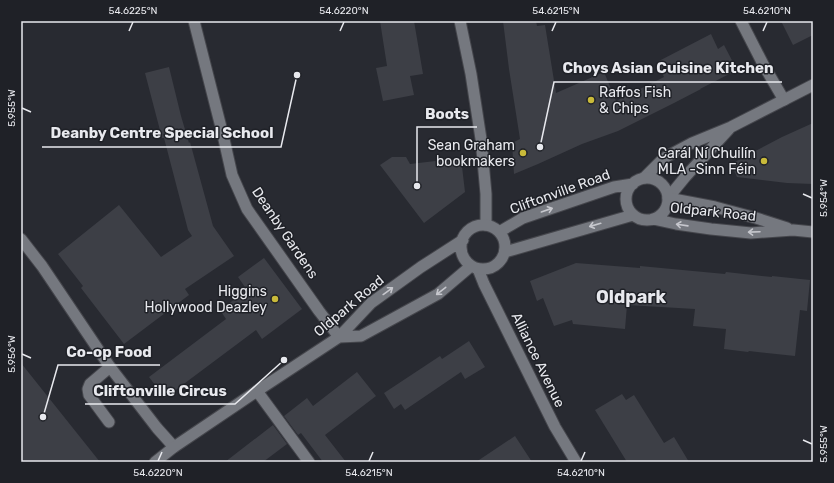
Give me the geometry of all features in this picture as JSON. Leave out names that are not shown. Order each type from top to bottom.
[{"type":"street","name":"Deanby Gardens","points":[[194,21],[232,175],[247,208],[339,337]]},
{"type":"street","points":[[460,21],[471,74],[481,139],[486,194],[486,225]]},
{"type":"street","points":[[740,21],[784,100]]},
{"type":"street","points":[[644,178],[657,181],[662,185],[668,198],[664,211],[659,216],[646,220],[639,218],[628,209],[626,196],[633,184],[644,178],[664,158],[692,143],[731,127],[813,85]]},
{"type":"street","points":[[668,198],[689,172],[731,127]]},
{"type":"street","name":"Cliftonville Road","points":[[499,232],[523,218],[614,187],[633,184]]},
{"type":"street","name":"Oldpark Road","points":[[668,198],[715,207],[793,230]]},
{"type":"street","points":[[505,252],[633,214]]},
{"type":"street","name":"Oldpark Road","points":[[653,219],[676,224],[750,233],[793,230],[813,232]]},
{"type":"street","points":[[486,225],[499,232],[503,238],[505,252],[498,264],[492,268],[485,269],[474,267],[466,261],[461,247],[466,234],[478,226],[486,225]]},
{"type":"street","points":[[21,239],[42,266],[110,368],[157,428],[174,447]]},
{"type":"street","name":"Oldpark Road","points":[[154,462],[174,447],[339,337],[371,303],[421,267],[463,240]]},
{"type":"street","points":[[339,337],[361,336],[438,294],[474,267]]},
{"type":"street","name":"Alliance Avenue","points":[[474,267],[484,284],[555,427],[576,462]]},
{"type":"street","points":[[109,422],[89,395],[88,389],[90,384],[110,368]]},
{"type":"street","points":[[257,391],[308,462]]},
{"type":"building","points":[[380,21],[414,21],[423,74],[410,76],[414,95],[383,101],[376,68],[387,66]]},
{"type":"building","points":[[503,21],[536,21],[537,26],[545,25],[556,93],[604,72],[616,101],[664,77],[657,62],[711,34],[718,49],[724,45],[737,70],[618,131],[582,144],[514,174],[512,143],[520,139]]},
{"type":"building","points":[[781,21],[813,21],[813,35],[793,45]]},
{"type":"building","points":[[169,67],[181,116],[189,143],[190,142],[213,226],[234,256],[185,289],[189,295],[124,344],[81,288],[83,286],[58,254],[119,205],[161,257],[192,236],[188,230],[145,73]]},
{"type":"building","points":[[813,123],[813,184],[787,183],[737,177],[731,164],[782,137]]},
{"type":"building","points":[[392,157],[406,157],[410,164],[461,158],[465,192],[424,223],[380,165]]},
{"type":"building","points":[[264,258],[302,309],[262,339],[256,330],[165,398],[149,377],[226,319],[220,310],[247,290],[238,277]]},
{"type":"building","points":[[576,263],[640,268],[640,266],[725,274],[726,272],[810,280],[807,311],[800,310],[795,356],[724,349],[726,329],[693,326],[695,309],[627,305],[625,329],[573,324],[572,320],[554,326],[543,298],[537,301],[530,281]]},
{"type":"building","points":[[469,341],[485,367],[465,379],[461,372],[405,410],[401,404],[394,409],[384,393],[440,356],[442,359]]},
{"type":"building","points":[[21,363],[100,462],[21,462]]},
{"type":"building","points":[[357,372],[376,396],[325,435],[346,462],[323,462],[301,433],[298,435],[284,416],[307,398],[313,406]]},
{"type":"building","points":[[622,394],[626,400],[634,395],[664,443],[674,437],[689,462],[627,462],[595,410]]},
{"type":"building","points":[[273,425],[287,444],[263,462],[225,462]]},
{"type":"building","points":[[515,436],[532,462],[476,462]]},
{"type":"place","name":"Deanby Centre Special School","points":[[297,75]]},
{"type":"place","name":"Raffos Fish & Chips","points":[[591,100]]},
{"type":"place","name":"Choys Asian Cuisine Kitchen","points":[[540,147]]},
{"type":"place","name":"Sean Graham bookmakers","points":[[523,153]]},
{"type":"place","name":"Carál Ní Chuilín MLA -Sinn Féin","points":[[764,161]]},
{"type":"place","name":"Boots","points":[[417,186]]},
{"type":"place","name":"Higgins Hollywood Deazley","points":[[275,299]]},
{"type":"place","name":"Cliftonville Circus","points":[[284,360]]},
{"type":"place","name":"Co-op Food","points":[[43,417]]},
{"type":"district","name":"Oldpark","points":[[631,297]]}]
